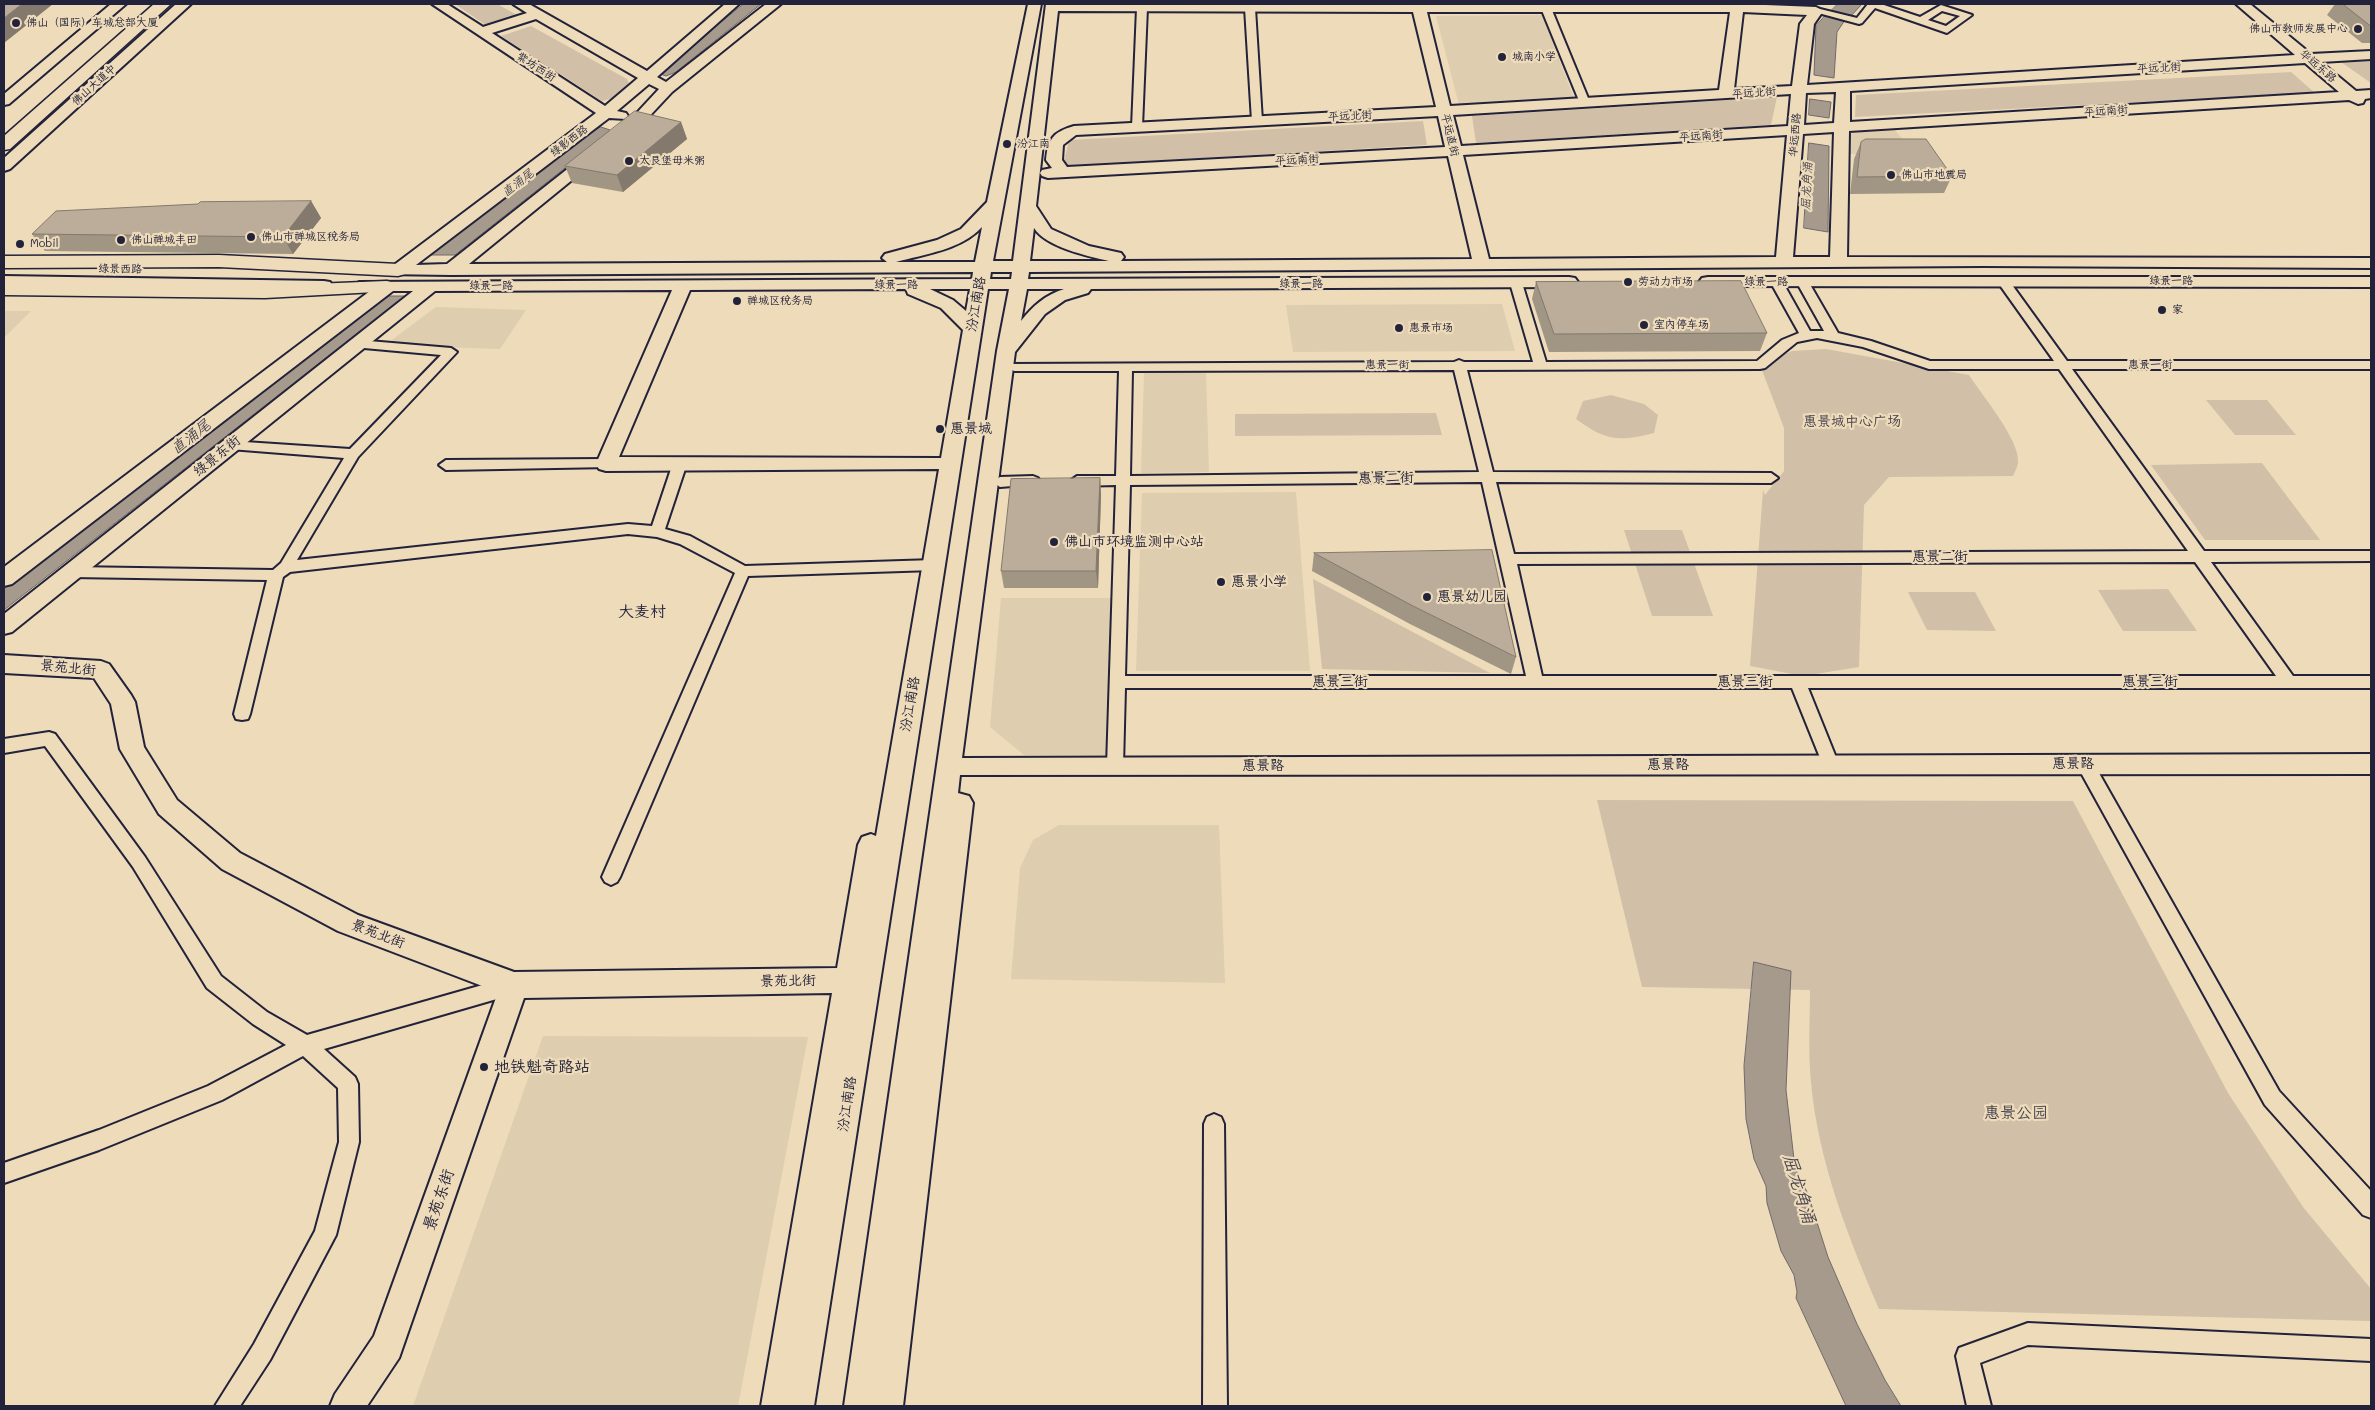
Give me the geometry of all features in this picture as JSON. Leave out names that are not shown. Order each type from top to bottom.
[{"type":"highway","name":"佛山大道中","points":[[6,123],[145,4]]},
{"type":"highway","name":"佛山大道中","points":[[4,145],[163,4]]},
{"type":"highway","points":[[35,137],[50,104]]},
{"type":"highway","points":[[4,262],[219,261],[393,278]]},
{"type":"highway","points":[[4,289],[265,292],[393,278]]},
{"type":"street","points":[[4,101],[119,4]]},
{"type":"street","name":"佛山大道中","points":[[4,166],[184,4]]},
{"type":"street","name":"紫坊西街","points":[[438,4],[606,113],[638,120]]},
{"type":"street","points":[[520,4],[668,89]]},
{"type":"street","name":"绿影西路","points":[[393,278],[606,113],[733,4]]},
{"type":"street","name":"绿影西路","points":[[451,270],[638,120],[668,89],[774,4]]},
{"type":"street","name":"汾江南路","points":[[797,1406],[858,980],[899,770],[926,565],[969,325],[980,285],[1034,4]]},
{"type":"street","points":[[1058,6],[1142,8],[1313,6],[1546,8],[1821,7],[1858,20],[1873,4],[1922,21]]},
{"type":"street","name":"华远东路","points":[[2242,4],[2371,110]]},
{"type":"street","points":[[886,1406],[965,767],[986,549],[1000,482],[1027,204],[1039,169],[1048,132],[1058,6]]},
{"type":"street","points":[[1037,222],[1039,169],[1058,6]]},
{"type":"street","name":"平远直街","points":[[1419,6],[1482,266]]},
{"type":"street","points":[[1726,94],[1735,6]]},
{"type":"street","name":"华远西路","points":[[1784,263],[1795,130],[1807,24],[1821,7]]},
{"type":"street","points":[[1137,127],[1142,8]]},
{"type":"street","points":[[1250,8],[1257,121]]},
{"type":"street","points":[[1546,8],[1585,103]]},
{"type":"street","points":[[482,32],[538,14]]},
{"type":"street","name":"平远北街","points":[[1048,132],[1585,103],[2371,56]]},
{"type":"street","points":[[1838,263],[1843,87]]},
{"type":"street","name":"平远南街","points":[[1039,169],[1062,172],[1455,151],[2371,94]]},
{"type":"street","points":[[1062,172],[1054,160],[1056,144],[1066,134],[1074,131]]},
{"type":"street","points":[[858,266],[943,244],[967,233],[995,203]]},
{"type":"street","points":[[1027,204],[1045,232],[1084,250],[1158,266]]},
{"type":"street","name":"绿景一路","points":[[234,277],[393,278],[451,270],[858,266],[2371,263]]},
{"type":"street","name":"绿景西路","points":[[4,268],[234,277]]},
{"type":"street","name":"绿景西路","points":[[4,281],[234,277]]},
{"type":"street","points":[[4,578],[393,278]]},
{"type":"street","name":"绿景一路","points":[[393,278],[430,286],[1584,282]]},
{"type":"street","points":[[1802,281],[1834,337]]},
{"type":"street","points":[[2004,281],[2289,682]]},
{"type":"street","name":"绿景一路","points":[[1690,282],[2371,282]]},
{"type":"street","points":[[1760,365],[1783,344],[1806,335],[1776,282]]},
{"type":"street","points":[[1516,283],[1540,364]]},
{"type":"street","points":[[71,572],[281,571],[628,529],[657,532],[685,540],[743,571],[926,565],[935,463],[956,340],[969,325],[958,310],[935,296],[898,285]]},
{"type":"street","points":[[861,1406],[986,549],[1013,351],[1039,310],[1059,296],[1098,285]]},
{"type":"street","name":"绿景东街","points":[[4,626],[430,286]]},
{"type":"street","points":[[606,464],[683,286]]},
{"type":"street","name":"惠景一街","points":[[1806,335],[1834,337],[1878,348],[1929,365],[2365,365]]},
{"type":"street","points":[[242,714],[281,571],[353,454],[451,352],[357,344]]},
{"type":"street","name":"惠景一街","points":[[1013,351],[1126,366],[1760,365]]},
{"type":"street","points":[[1458,364],[1508,559],[1536,682]]},
{"type":"street","points":[[2365,365],[2371,378]]},
{"type":"street","points":[[1115,766],[1126,366]]},
{"type":"street","points":[[230,445],[353,454]]},
{"type":"street","points":[[446,465],[935,463]]},
{"type":"street","points":[[657,532],[680,464]]},
{"type":"street","name":"惠景二街","points":[[1067,481],[1487,477],[1771,478]]},
{"type":"street","points":[[1000,482],[1048,481]]},
{"type":"street","name":"惠景二街","points":[[1508,559],[2371,556]]},
{"type":"street","points":[[611,877],[743,571]]},
{"type":"street","name":"景苑北街","points":[[4,664],[101,670],[124,702],[132,749],[168,807],[231,861],[348,923],[514,985],[858,980]]},
{"type":"street","name":"惠景三街","points":[[1118,682],[2371,682]]},
{"type":"street","points":[[1798,682],[1832,765]]},
{"type":"street","points":[[4,746],[49,739],[139,862],[214,982],[260,1018],[305,1046],[348,1084],[349,1142],[325,1235],[262,1352],[227,1406]]},
{"type":"street","points":[[2085,764],[2272,1098],[2371,1207]]},
{"type":"street","name":"惠景路","points":[[965,767],[2371,764]]},
{"type":"street","points":[[778,1406],[858,980]]},
{"type":"street","points":[[4,1173],[99,1140],[215,1093],[305,1046],[514,985]]},
{"type":"street","name":"景苑东街","points":[[347,1406],[388,1346],[514,985]]},
{"type":"street","points":[[1214,1124],[1215,1406]]},
{"type":"street","points":[[1979,1406],[1966,1356],[2028,1334],[2371,1350]]},
{"type":"shaded area","name":"城南小学","points":[[1542,15],[1574,98],[1459,105],[1436,16]]},
{"type":"shaded area","points":[[1895,130],[1915,154],[1846,154],[1848,135],[1856,132]]},
{"type":"shaded area","name":"惠景市场","points":[[1502,304],[1515,351],[1293,352],[1286,305]]},
{"type":"shaded area","points":[[436,307],[526,310],[500,349],[385,345]]},
{"type":"shaded area","points":[[4,311],[31,311],[4,338]]},
{"type":"shaded area","points":[[1206,372],[1209,472],[1141,473],[1144,373]]},
{"type":"shaded area","name":"惠景小学","points":[[1296,492],[1310,671],[1136,671],[1142,493]]},
{"type":"shaded area","points":[[1001,598],[1112,598],[1108,756],[1024,755],[990,727]]},
{"type":"shaded area","points":[[1059,825],[1219,825],[1225,983],[1011,979],[1020,868],[1033,840]]},
{"type":"shaded area","points":[[543,1036],[808,1037],[738,1406],[413,1406]]},
{"type":"green space","points":[[455,4],[497,4],[517,15],[487,26]]},
{"type":"green space","points":[[531,26],[627,79],[629,84],[613,98],[602,101],[501,36]]},
{"type":"green space","points":[[2371,60],[2371,83],[2341,62]]},
{"type":"green space","points":[[2291,72],[2315,93],[1855,117],[1856,95]]},
{"type":"green space","points":[[1777,97],[1771,125],[1476,143],[1472,116]]},
{"type":"green space","points":[[1423,121],[1427,145],[1063,166],[1069,140]]},
{"type":"green space","name":"惠景城中心广场","points":[[1826,349],[1969,375],[2007,430],[2017,453],[2018,462],[2013,476],[1889,477],[1864,505],[1859,667],[1803,676],[1750,666],[1763,490],[1765,495],[1784,471],[1784,428],[1760,365],[1792,351]]},
{"type":"green space","points":[[1611,395],[1644,404],[1658,415],[1654,433],[1631,438],[1613,438],[1596,432],[1576,419],[1583,401]]},
{"type":"green space","points":[[2206,400],[2267,400],[2296,435],[2235,435]]},
{"type":"green space","points":[[1436,413],[1442,435],[1235,436],[1235,414]]},
{"type":"green space","points":[[2262,463],[2320,540],[2205,540],[2151,465]]},
{"type":"green space","points":[[1624,530],[1682,530],[1713,616],[1652,616]]},
{"type":"green space","points":[[1313,579],[1490,673],[1322,669]]},
{"type":"green space","points":[[2168,589],[2197,631],[2123,631],[2098,590]]},
{"type":"green space","points":[[1908,592],[1975,592],[1996,631],[1927,630]]},
{"type":"green space","name":"惠景公园","points":[[1597,800],[2073,801],[2228,1093],[2303,1207],[2371,1289],[2371,1321],[1879,1309],[1856,1254],[1836,1198],[1820,1141],[1810,1071],[1810,990],[1642,987]]},
{"type":"water","points":[[744,4],[761,4],[676,72],[666,76],[657,73]]},
{"type":"water","points":[[1838,4],[1862,4],[1851,16],[1831,11]]},
{"type":"water","points":[[1825,16],[1845,20],[1837,32],[1834,78],[1814,75],[1816,26]]},
{"type":"water","points":[[1810,99],[1831,102],[1829,118],[1809,115]]},
{"type":"water","points":[[601,127],[610,130],[608,134],[455,255],[430,255],[592,131]]},
{"type":"water","name":"屈龙角涌","points":[[1809,143],[1829,146],[1828,232],[1804,228]]},
{"type":"water","points":[[381,296],[405,296],[4,610],[4,586]]},
{"type":"water","name":"屈龙角涌","points":[[1754,962],[1791,971],[1786,1090],[1795,1168],[1808,1194],[1828,1257],[1857,1324],[1885,1380],[1901,1406],[1846,1406],[1796,1298],[1797,1292],[1794,1275],[1781,1251],[1767,1203],[1766,1186],[1754,1159],[1746,1119],[1744,1066]]},
{"type":"building","points":[[4,4],[22,4],[4,18]]},
{"type":"building","points":[[2343,4],[2371,4],[2371,26]]},
{"type":"building","points":[[635,111],[681,122],[617,175],[565,166]]},
{"type":"building","points":[[1866,139],[1926,139],[1952,176],[1857,177],[1861,142]]},
{"type":"building","points":[[311,201],[283,237],[32,234],[56,211],[198,204],[200,202]]},
{"type":"building","name":"室内停车场","points":[[1741,281],[1767,333],[1554,334],[1536,282]]},
{"type":"building","name":"佛山市环境监测中心站","points":[[1100,478],[1096,571],[1001,571],[1011,479]]},
{"type":"building","name":"惠景幼儿园","points":[[1492,550],[1516,657],[1413,606],[1314,553]]},
{"type":"place","name":"佛山（国际）车城总部大厦","points":[[16,23]]},
{"type":"place","name":"佛山市教师发展中心","points":[[2358,29]]},
{"type":"place","name":"城南小学","points":[[1502,57]]},
{"type":"place","name":"汾江南","points":[[1007,144]]},
{"type":"place","name":"太艮堡毋米粥","points":[[629,161]]},
{"type":"place","name":"佛山市地震局","points":[[1891,175]]},
{"type":"place","name":"佛山市禅城区税务局","points":[[251,237]]},
{"type":"place","name":"佛山禅城丰田","points":[[121,240]]},
{"type":"place","name":"Mobil","points":[[20,244]]},
{"type":"place","name":"劳动力市场","points":[[1628,282]]},
{"type":"place","name":"禅城区税务局","points":[[737,301]]},
{"type":"place","name":"家","points":[[2162,310]]},
{"type":"place","name":"室内停车场","points":[[1644,325]]},
{"type":"place","name":"惠景市场","points":[[1399,328]]},
{"type":"place","name":"惠景城","points":[[940,429]]},
{"type":"place","name":"佛山市环境监测中心站","points":[[1054,542]]},
{"type":"place","name":"惠景小学","points":[[1221,582]]},
{"type":"place","name":"惠景幼儿园","points":[[1427,597]]},
{"type":"place","name":"地铁魁奇路站","points":[[484,1067]]},
{"type":"district","name":"大麦村","points":[[642,612]]},
{"type":"water label","name":"直涌尾","points":[[518,183]]},
{"type":"water label","name":"直涌尾","points":[[191,437]]}]
